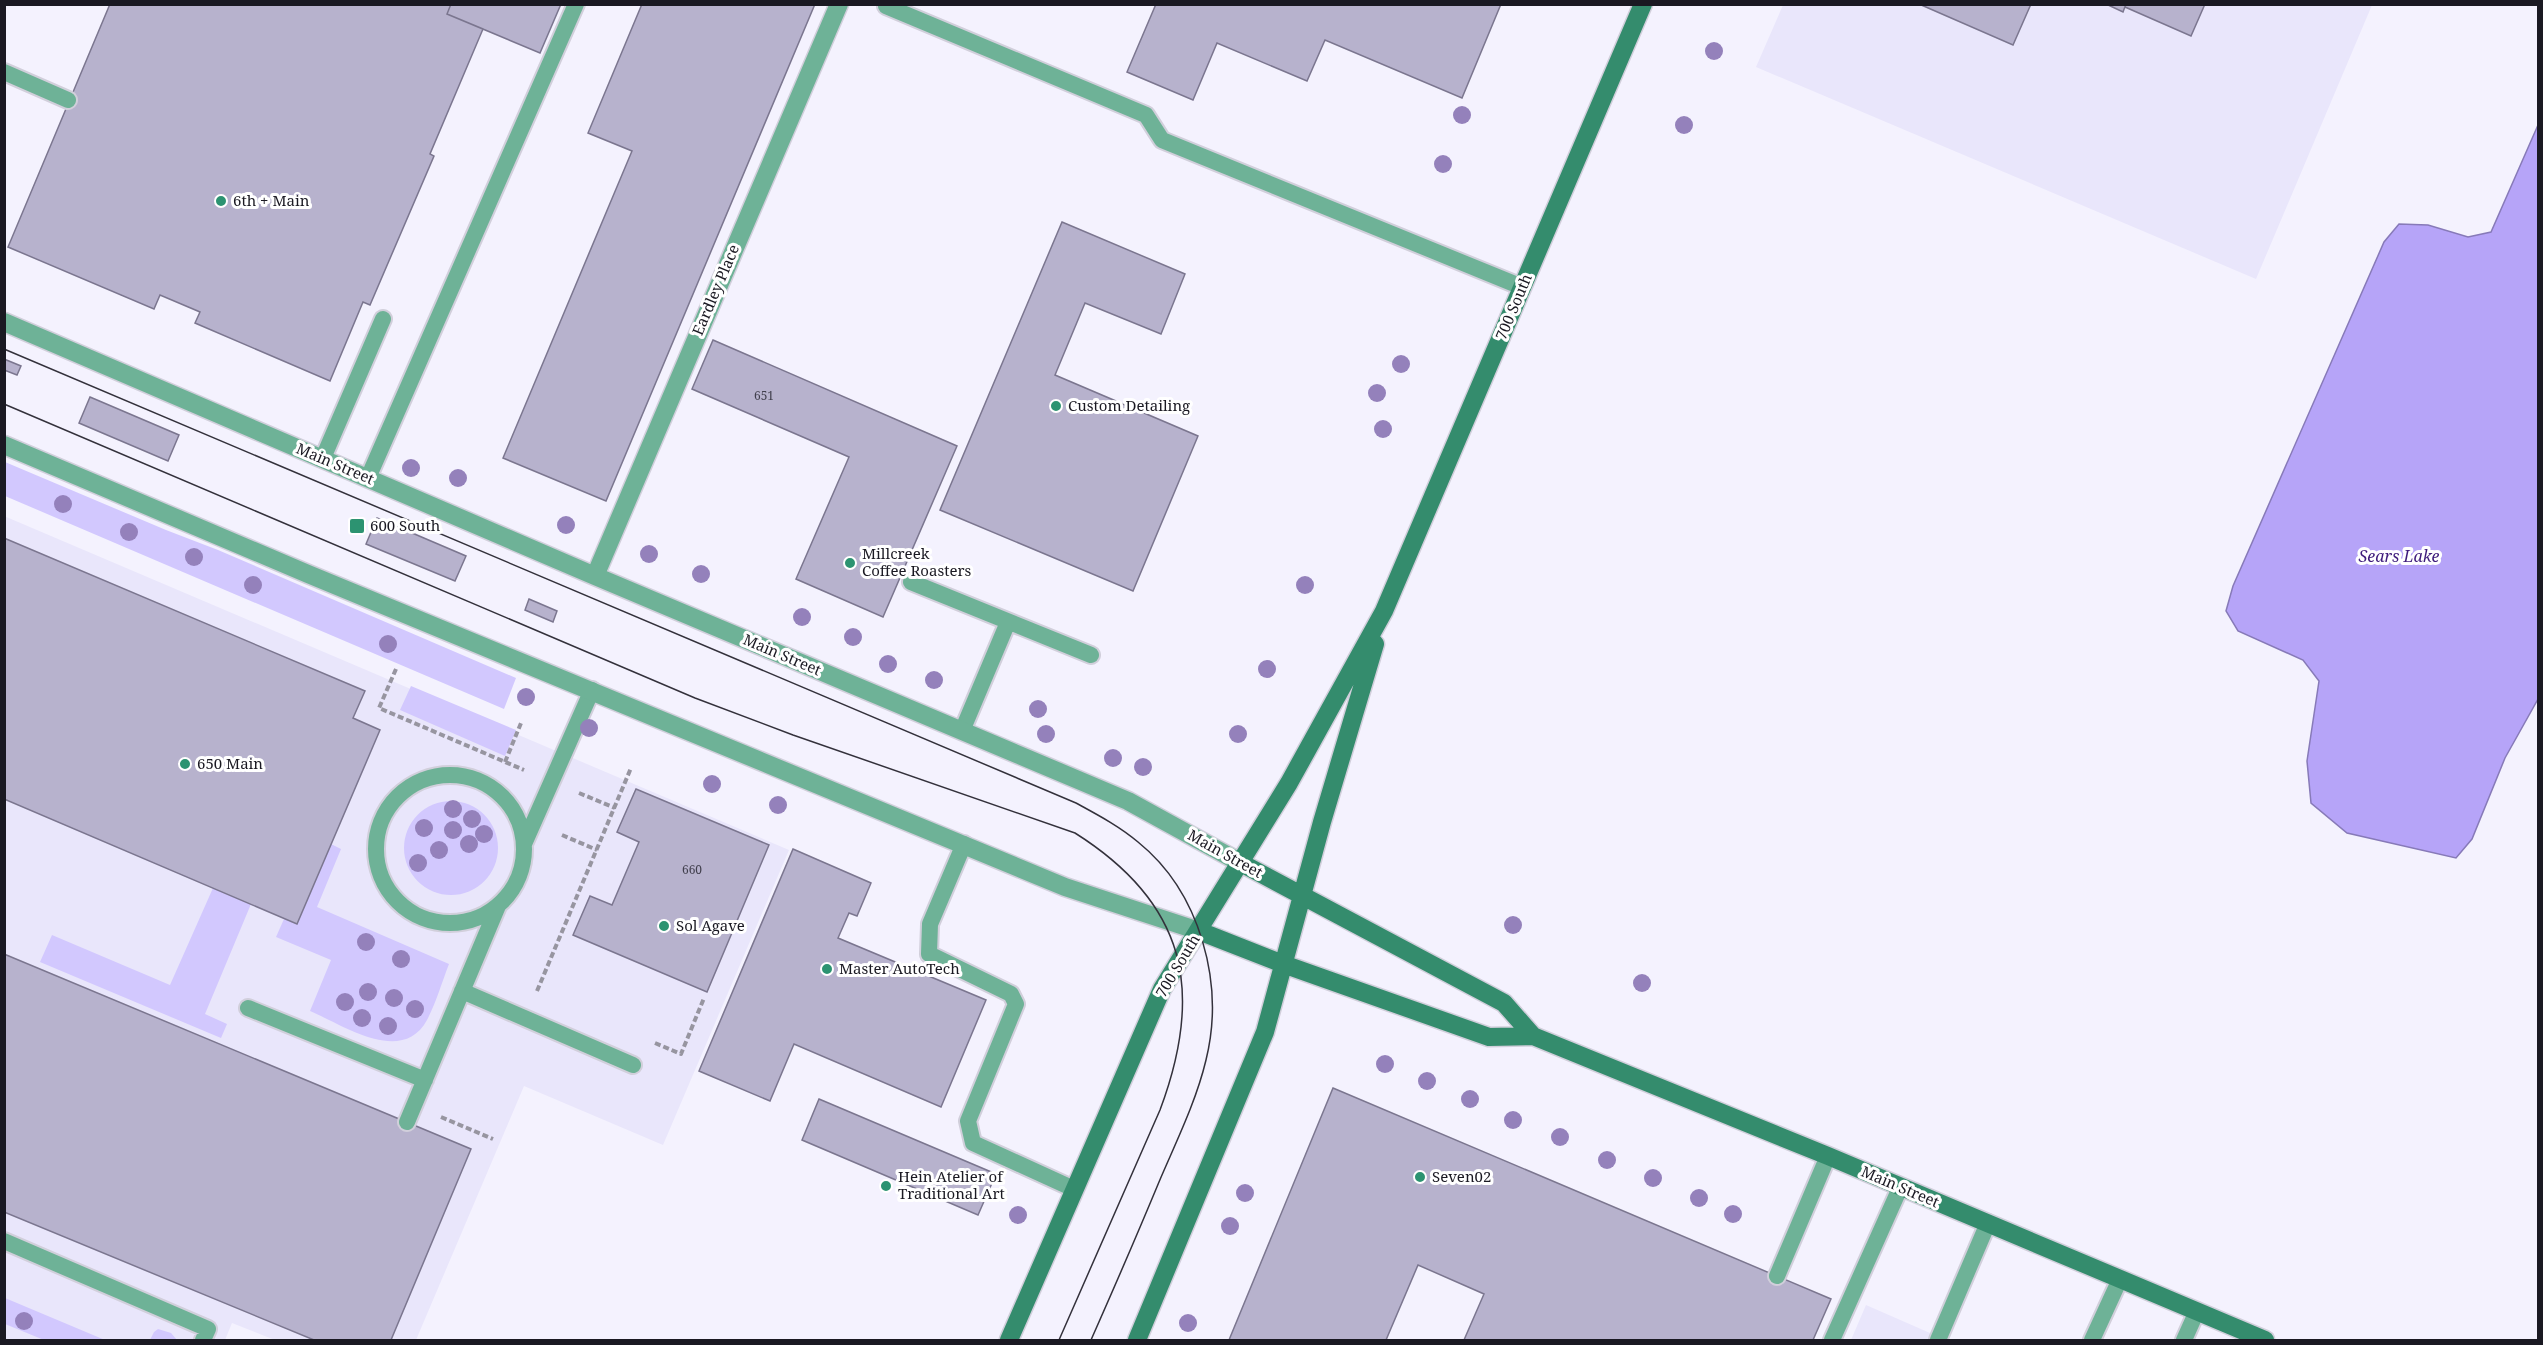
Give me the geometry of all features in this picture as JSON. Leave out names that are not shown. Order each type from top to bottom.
[{"type":"street","name":"Eardley Place","points":[[595,576],[839,4]]},
{"type":"street","name":"700 South","points":[[1009,1341],[1162,989],[1289,783],[1384,610],[1643,4]]},
{"type":"street","name":"Main Street","points":[[4,322],[595,576],[1128,801],[1503,1003],[1533,1036]]},
{"type":"street","name":"Main Street","points":[[4,445],[297,570],[1065,887],[1199,931],[1283,964],[1489,1037],[1533,1036],[1828,1156],[2265,1341]]},
{"type":"street","name":"700 South","points":[[1137,1341],[1265,1032],[1301,896],[1384,610]]},
{"type":"lane","points":[[368,478],[576,4]]},
{"type":"lane","points":[[885,6],[1146,115],[1162,140],[1522,287]]},
{"type":"lane","points":[[4,72],[68,100]]},
{"type":"lane","points":[[323,458],[383,319]]},
{"type":"lane","points":[[912,582],[1091,655]]},
{"type":"lane","points":[[962,731],[1008,622]]},
{"type":"lane","points":[[407,1122],[498,906],[513,888],[522,867],[524,844],[592,690]]},
{"type":"lane","points":[[498,906],[477,919],[452,924],[428,921],[406,910],[389,892],[378,870],[376,845],[381,821],[394,800],[414,784],[437,776],[462,776],[486,784],[505,799],[518,820],[524,844]]},
{"type":"lane","points":[[964,844],[930,924],[929,954],[1011,994],[1016,1004],[968,1121],[973,1143],[1074,1189]]},
{"type":"lane","points":[[462,991],[633,1065]]},
{"type":"lane","points":[[248,1008],[425,1080]]},
{"type":"lane","points":[[1778,1276],[1828,1156]]},
{"type":"lane","points":[[1832,1341],[1900,1188]]},
{"type":"lane","points":[[1938,1341],[1988,1223]]},
{"type":"lane","points":[[4,1241],[208,1329],[203,1341]]},
{"type":"lane","points":[[2092,1341],[2120,1279]]},
{"type":"lane","points":[[2184,1341],[2197,1311]]},
{"type":"path","points":[[396,669],[379,708],[528,771]]},
{"type":"path","points":[[505,762],[521,723]]},
{"type":"path","points":[[536,992],[632,768]]},
{"type":"path","points":[[573,790],[615,808]]},
{"type":"path","points":[[533,823],[597,850]]},
{"type":"path","points":[[528,989],[547,997]]},
{"type":"path","points":[[650,1041],[681,1054],[704,998]]},
{"type":"path","points":[[437,1115],[493,1139]]},
{"type":"shaded area","points":[[1783,5],[2372,5],[2256,279],[1756,67]]},
{"type":"shaded area","points":[[5,462],[218,550],[516,678],[504,709],[5,496]]},
{"type":"shaded area","name":"650 Main","points":[[4,516],[789,850],[663,1145],[524,1086],[416,1340],[275,1340],[232,1323],[225,1340],[5,1340]]},
{"type":"shaded area","points":[[411,686],[516,730],[505,756],[400,710]]},
{"type":"shaded area","points":[[451,801],[469,805],[484,815],[494,830],[498,848],[494,866],[484,881],[469,891],[451,895],[433,891],[418,881],[408,866],[404,848],[408,830],[418,815],[433,805]]},
{"type":"shaded area","points":[[331,844],[341,849],[317,907],[449,964],[427,1020],[416,1033],[403,1040],[388,1041],[372,1038],[310,1011],[331,960],[276,937],[284,919],[297,924]]},
{"type":"shaded area","points":[[213,888],[251,904],[205,1014],[227,1024],[221,1038],[40,962],[52,935],[170,985]]},
{"type":"shaded area","points":[[5,1298],[105,1340],[44,1340],[5,1324]]},
{"type":"shaded area","points":[[1866,1305],[1946,1340],[1851,1340]]},
{"type":"shaded area","points":[[158,1329],[171,1333],[177,1340],[150,1340]]},
{"type":"water","name":"Sears Lake","points":[[2538,125],[2538,699],[2505,758],[2472,839],[2456,858],[2347,833],[2311,803],[2307,761],[2319,681],[2303,660],[2238,631],[2226,611],[2233,586],[2384,242],[2399,224],[2428,225],[2468,237],[2491,232]]},
{"type":"building","name":"6th + Main","points":[[110,4],[451,4],[447,14],[483,29],[430,154],[434,156],[370,305],[363,302],[330,381],[195,323],[200,312],[160,295],[154,309],[8,247]]},
{"type":"building","points":[[451,4],[561,4],[540,53],[447,14]]},
{"type":"building","points":[[642,4],[815,4],[606,501],[503,458],[632,151],[588,133]]},
{"type":"building","points":[[1156,4],[1501,4],[1462,98],[1325,40],[1307,81],[1217,43],[1193,100],[1127,72]]},
{"type":"building","points":[[1919,4],[2031,4],[2013,45]]},
{"type":"building","points":[[2106,4],[2126,4],[2123,12]]},
{"type":"building","points":[[2126,4],[2205,4],[2191,36],[2125,7]]},
{"type":"building","name":"Custom Detailing","points":[[1062,222],[1185,274],[1161,334],[1085,303],[1055,375],[1198,436],[1133,591],[940,510]]},
{"type":"building","points":[[713,340],[957,446],[883,617],[796,579],[849,457],[692,389]]},
{"type":"building","points":[[4,359],[21,366],[17,375],[4,370]]},
{"type":"building","points":[[90,397],[179,435],[168,461],[79,423]]},
{"type":"building","points":[[377,518],[466,556],[455,581],[366,544]]},
{"type":"building","name":"650 Main","points":[[4,538],[365,691],[353,718],[380,730],[297,924],[4,799]]},
{"type":"building","points":[[529,599],[557,611],[553,622],[525,610]]},
{"type":"building","points":[[636,789],[769,845],[707,992],[573,935],[590,896],[612,905],[639,842],[617,832]]},
{"type":"building","name":"Master AutoTech","points":[[793,849],[871,883],[857,916],[849,913],[838,938],[986,1000],[941,1107],[794,1044],[770,1101],[699,1071]]},
{"type":"building","points":[[4,954],[471,1149],[391,1340],[314,1340],[4,1212]]},
{"type":"building","name":"Seven02","points":[[1333,1088],[1831,1299],[1813,1340],[1464,1340],[1484,1294],[1418,1265],[1386,1340],[1229,1340]]},
{"type":"building","points":[[819,1099],[996,1174],[978,1215],[802,1140]]},
{"type":"tram line","points":[[4,349],[1076,803],[1116,826],[1138,842],[1160,863],[1177,886],[1192,913],[1209,970],[1212,1000],[1211,1031],[1202,1076],[1191,1107],[1091,1340]]},
{"type":"tram line","points":[[4,404],[695,698],[793,735],[1075,833],[1112,860],[1141,889],[1163,920],[1176,953],[1182,988],[1181,1026],[1174,1067],[1160,1110],[1059,1340]]},
{"type":"place","name":"6th + Main","points":[[221,201]]},
{"type":"place","name":"Custom Detailing","points":[[1056,406]]},
{"type":"place","name":"600 South","points":[[357,526]]},
{"type":"place","name":"Millcreek Coffee Roasters","points":[[850,563]]},
{"type":"place","name":"650 Main","points":[[185,764]]},
{"type":"place","name":"Sol Agave","points":[[664,926]]},
{"type":"place","name":"Master AutoTech","points":[[827,969]]},
{"type":"place","name":"Seven02","points":[[1420,1177]]},
{"type":"place","name":"Hein Atelier of Traditional Art","points":[[886,1186]]}]
